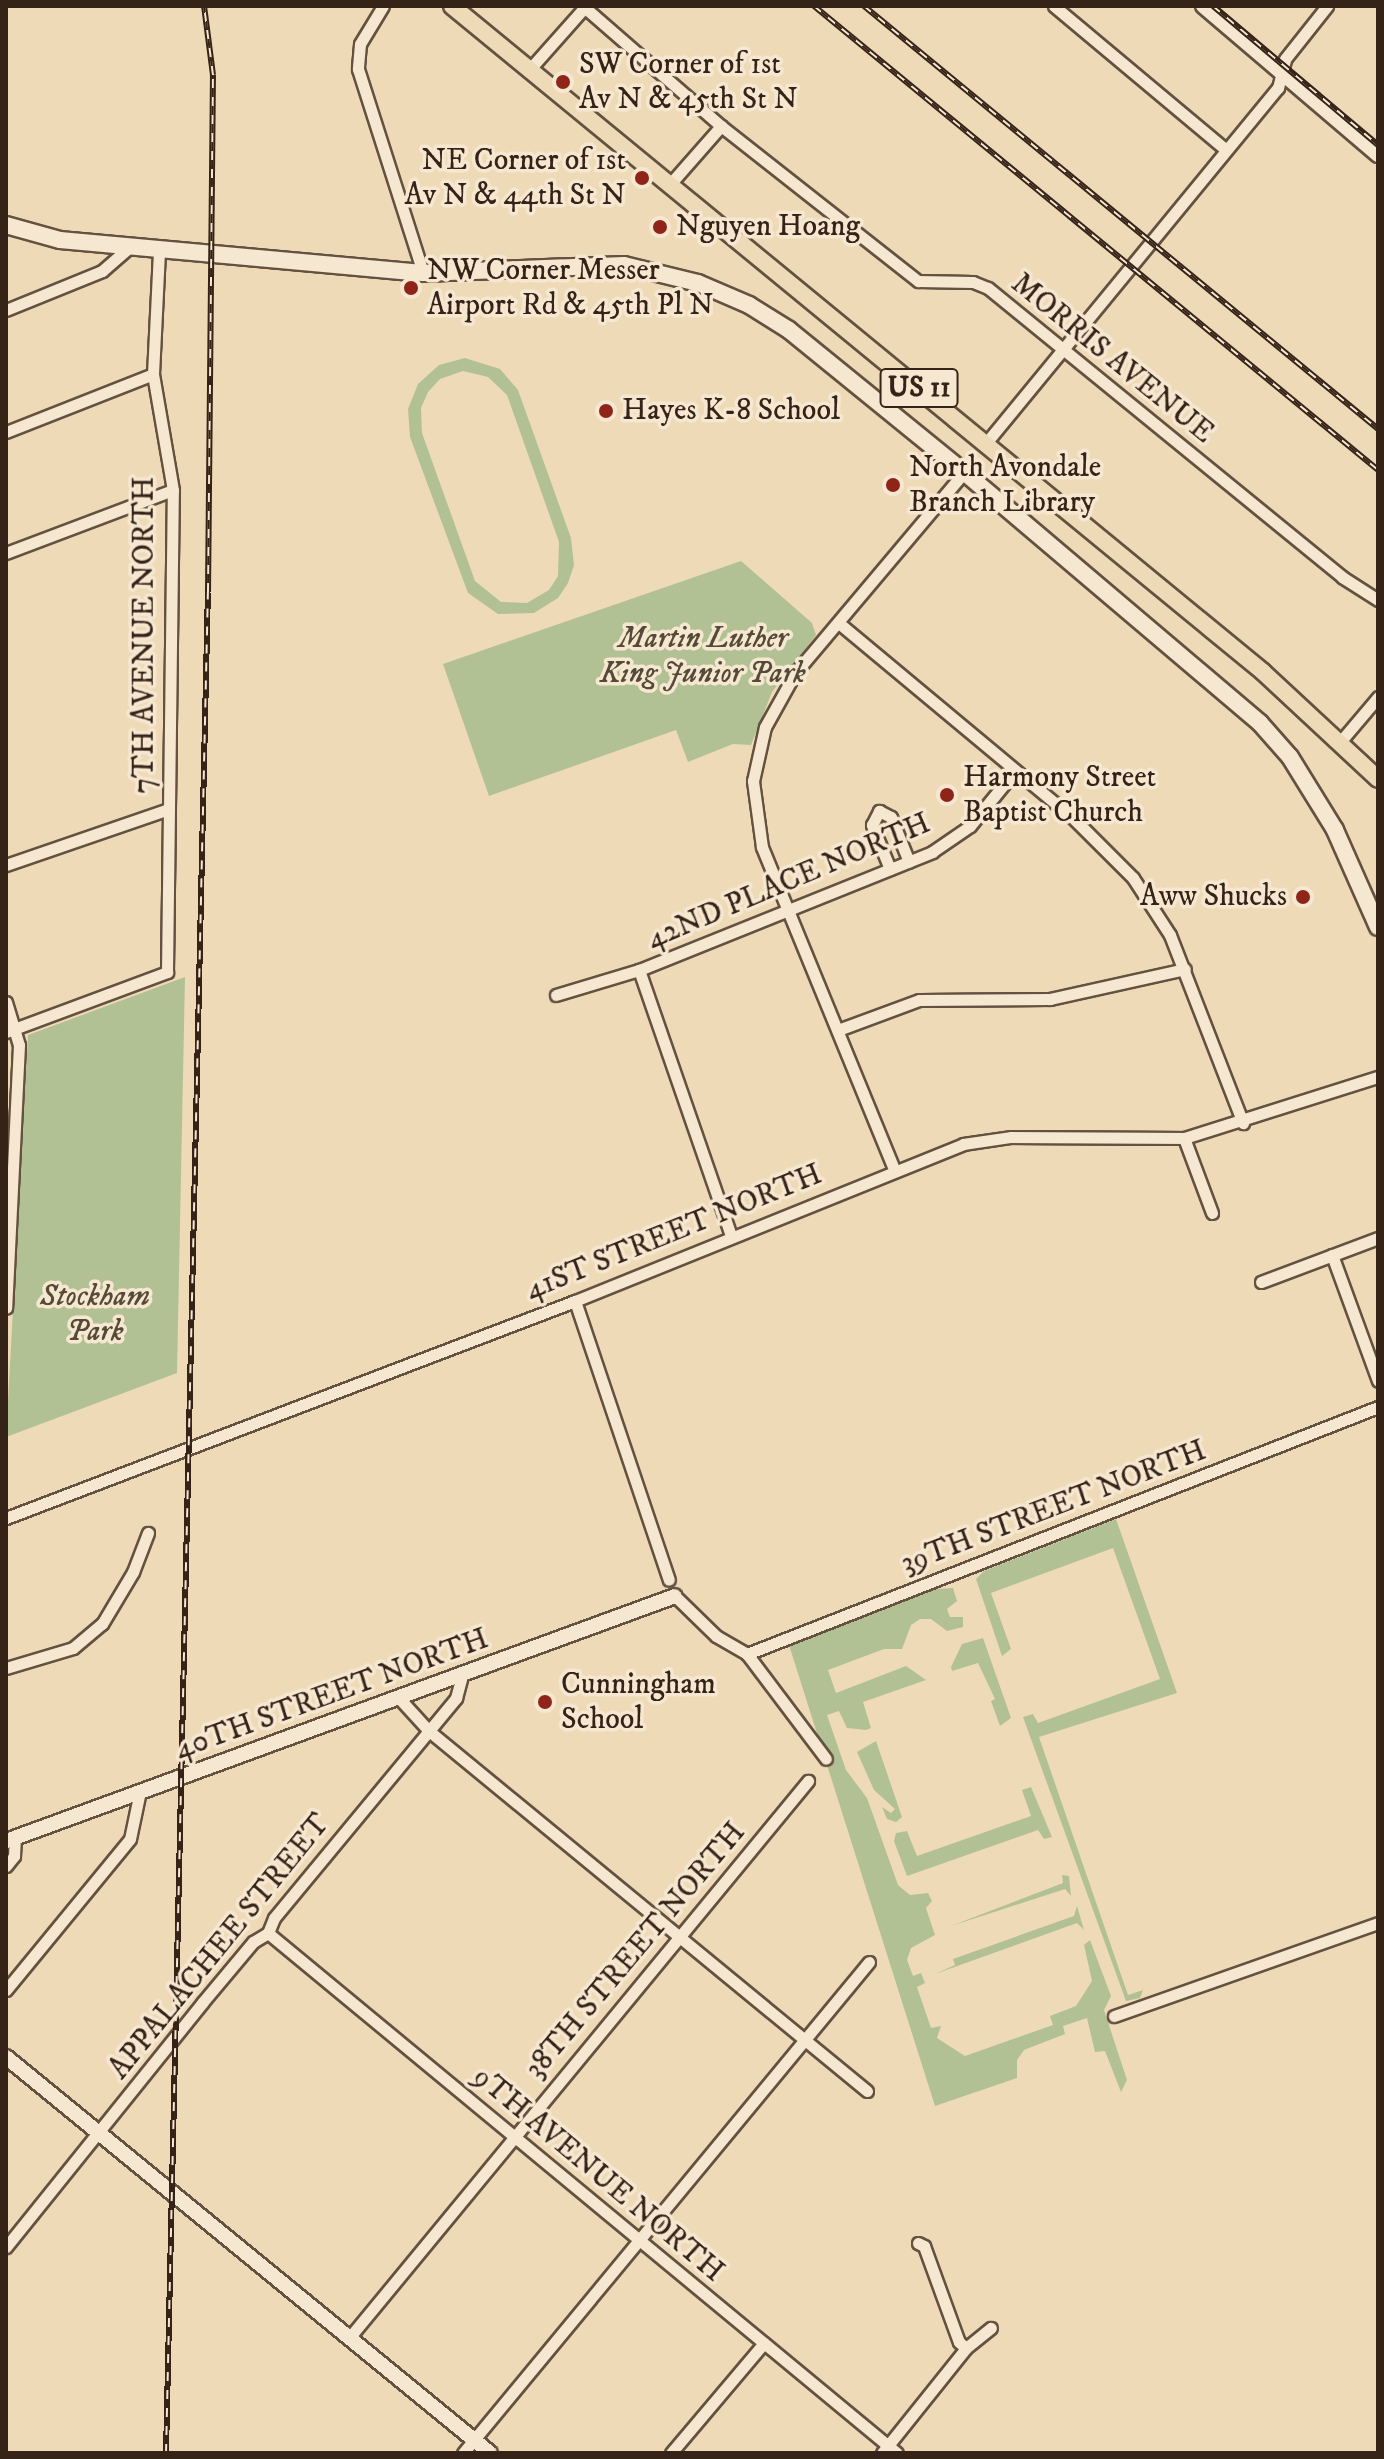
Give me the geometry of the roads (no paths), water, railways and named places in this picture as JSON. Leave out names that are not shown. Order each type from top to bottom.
[{"type":"main road","name":"US 11","points":[[452,6],[1263,672],[1378,779]]},
{"type":"main road","points":[[6,225],[60,240],[159,251],[423,273],[624,265],[698,283],[789,330],[964,472],[1260,723],[1290,757],[1335,830],[1378,927]]},
{"type":"street","points":[[383,6],[360,44],[358,69],[423,273]]},
{"type":"street","points":[[1054,6],[1226,150]]},
{"type":"street","points":[[1203,6],[1378,155]]},
{"type":"street","points":[[986,443],[1278,88],[1280,74],[1327,6]]},
{"type":"street","points":[[529,70],[584,7]]},
{"type":"street","name":"MORRIS AVENUE","points":[[584,7],[721,126],[918,281],[973,282],[988,288],[1378,600]]},
{"type":"street","points":[[671,183],[721,126]]},
{"type":"street","points":[[6,310],[102,271],[130,247]]},
{"type":"street","name":"7TH AVENUE NORTH","points":[[11,1030],[167,972],[173,490],[153,374],[159,251]]},
{"type":"street","points":[[6,432],[153,374]]},
{"type":"street","points":[[894,1169],[762,847],[753,781],[765,727],[795,673],[840,624],[964,472]]},
{"type":"street","points":[[6,553],[173,490]]},
{"type":"street","points":[[840,624],[1119,861],[1152,904],[1185,969],[1243,1123]]},
{"type":"street","points":[[1340,742],[1378,697]]},
{"type":"street","name":"42ND PLACE NORTH","points":[[556,995],[639,970],[909,862],[970,826],[1014,772]]},
{"type":"street","points":[[6,865],[169,809]]},
{"type":"street","points":[[890,869],[872,825],[879,811],[891,817],[909,862]]},
{"type":"street","points":[[838,1030],[919,1000],[1050,999],[1185,969]]},
{"type":"street","points":[[639,970],[731,1236]]},
{"type":"street","points":[[6,1002],[11,1030],[11,1192],[6,1308]]},
{"type":"street","name":"41ST STREET NORTH","points":[[6,1518],[575,1301],[894,1169],[963,1144],[1011,1137],[1184,1138],[1243,1123],[1378,1077]]},
{"type":"street","points":[[1184,1138],[1212,1213]]},
{"type":"street","points":[[1261,1282],[1378,1238]]},
{"type":"street","points":[[1332,1255],[1378,1381]]},
{"type":"street","points":[[575,1301],[669,1580]]},
{"type":"street","name":"39TH STREET NORTH","points":[[747,1654],[1378,1407]]},
{"type":"street","points":[[6,1668],[73,1648],[102,1624],[133,1572],[148,1533]]},
{"type":"street","points":[[675,1596],[716,1636],[747,1654],[826,1759]]},
{"type":"street","name":"40TH STREET NORTH","points":[[11,1839],[139,1796],[675,1596]]},
{"type":"street","name":"APPALACHEE STREET","points":[[6,2247],[242,1954],[268,1933],[274,1918],[456,1698],[462,1675]]},
{"type":"street","points":[[399,1698],[429,1731],[867,2091]]},
{"type":"street","name":"38TH STREET NORTH","points":[[349,2338],[808,1781]]},
{"type":"street","points":[[6,1990],[130,1839],[139,1796]]},
{"type":"street","points":[[6,1866],[14,1856],[11,1839]]},
{"type":"street","points":[[1114,2016],[1378,1923]]},
{"type":"street","name":"9TH AVENUE NORTH","points":[[268,1933],[764,2343],[889,2451]]},
{"type":"street","points":[[463,2453],[869,1962]]},
{"type":"street","points":[[6,2057],[490,2453]]},
{"type":"street","points":[[918,2243],[924,2246],[959,2342],[966,2348]]},
{"type":"street","points":[[889,2451],[966,2348],[991,2328]]},
{"type":"street","points":[[671,2453],[764,2343]]},
{"type":"railway","points":[[166,2453],[208,592],[213,75],[204,6]]},
{"type":"railway","points":[[814,6],[1378,470]]},
{"type":"railway","points":[[864,6],[1378,429]]},
{"type":"railway","points":[[1213,6],[1378,145]]},
{"type":"place","name":"SW Corner of 1st Av N & 45th St N","points":[[563,82]]},
{"type":"place","name":"NE Corner of 1st Av N & 44th St N","points":[[642,178]]},
{"type":"place","name":"Nguyen Hoang","points":[[660,227]]},
{"type":"place","name":"NW Corner Messer Airport Rd & 45th Pl N","points":[[411,288]]},
{"type":"place","name":"Hayes K-8 School","points":[[606,411]]},
{"type":"place","name":"North Avondale Branch Library","points":[[893,485]]},
{"type":"place","name":"Harmony Street Baptist Church","points":[[947,795]]},
{"type":"place","name":"Aww Shucks","points":[[1303,897]]},
{"type":"place","name":"Cunningham School","points":[[545,1702]]},
{"type":"park label","name":"Martin Luther King Junior Park","points":[[703,656]]},
{"type":"park label","name":"Stockham Park","points":[[95,1314]]}]
